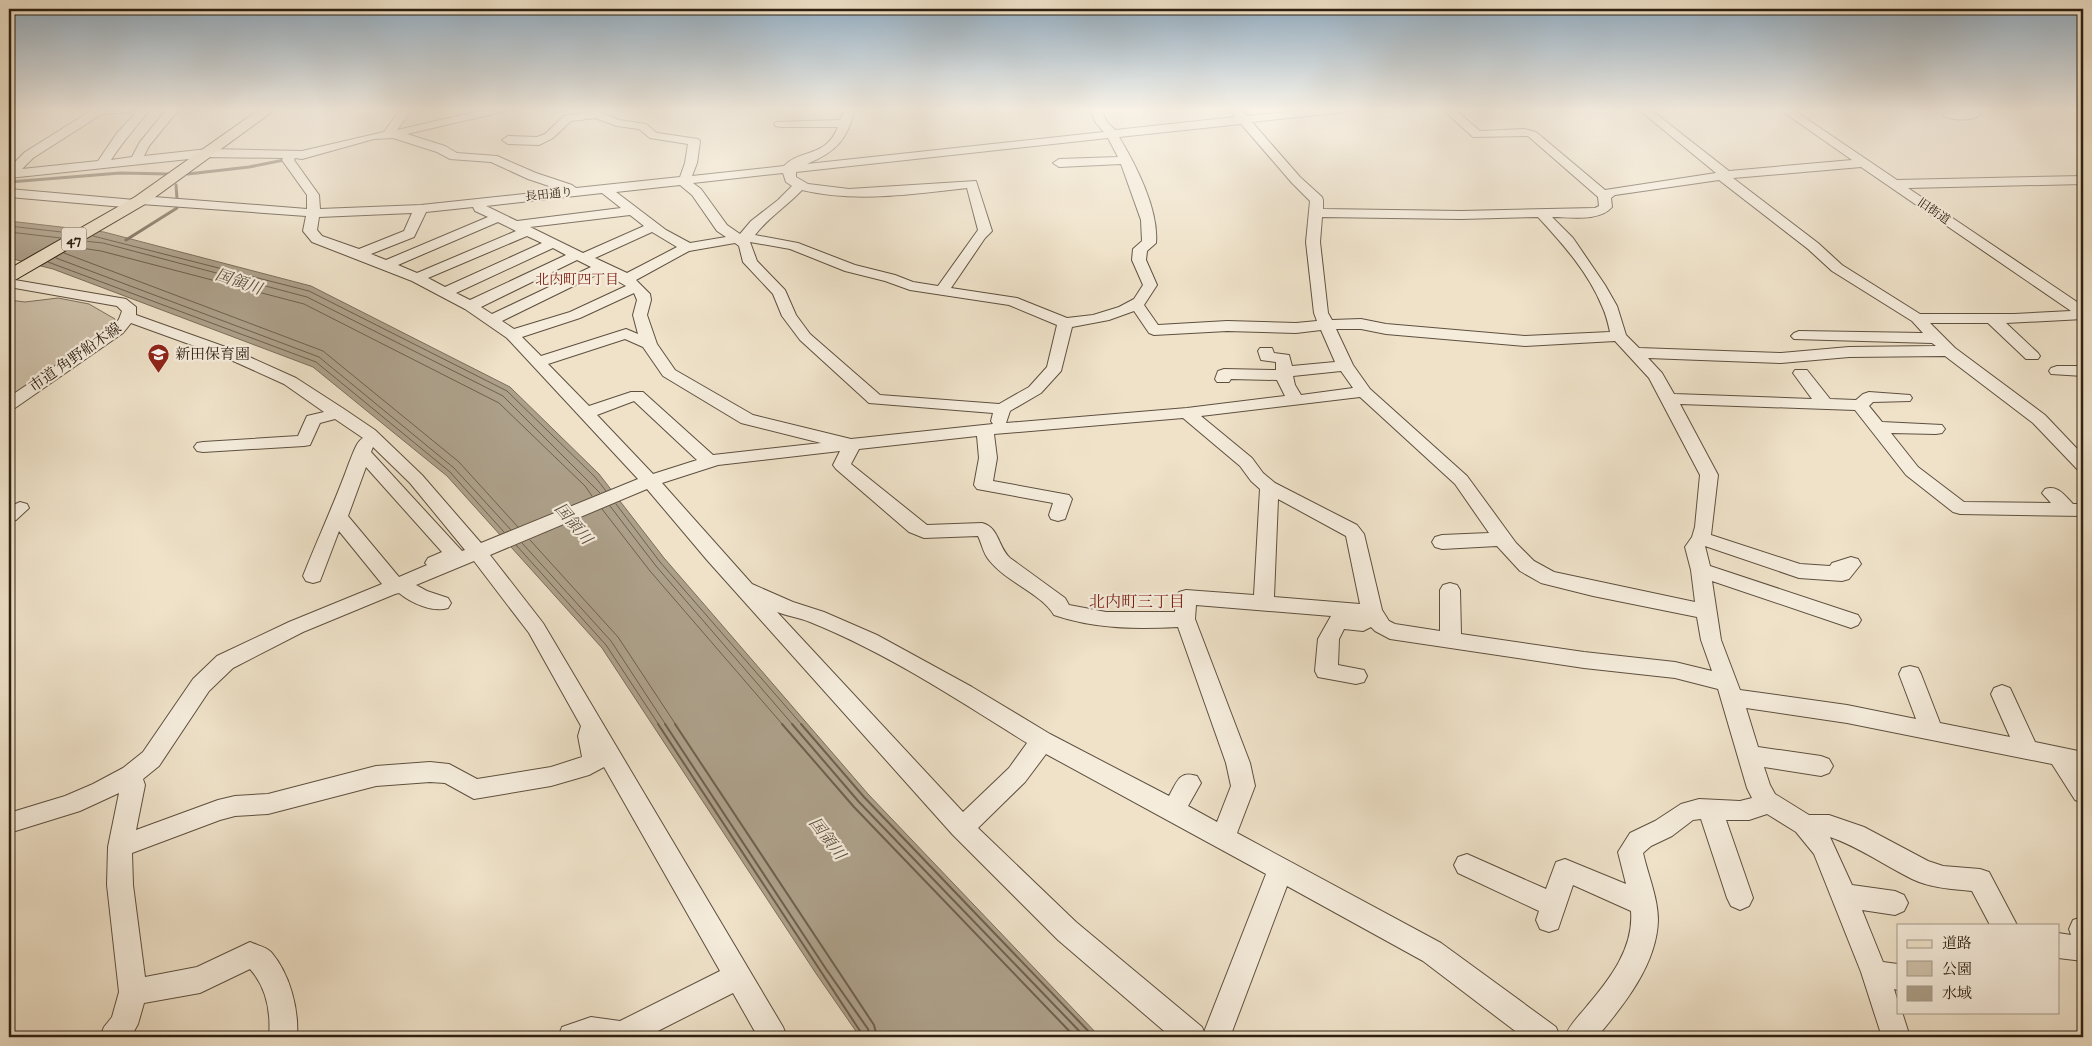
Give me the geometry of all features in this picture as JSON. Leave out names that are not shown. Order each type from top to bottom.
[{"type":"main road","name":"47","points":[[12,277],[136,204],[203,158]]},
{"type":"street","points":[[9,174],[26,158]]},
{"type":"street","points":[[101,165],[105,158]]},
{"type":"street","points":[[9,174],[169,158]]},
{"type":"street","points":[[290,158],[288,160],[313,194],[314,204],[310,231],[317,239],[417,278],[470,306],[512,335],[586,413],[646,483],[747,591],[962,828],[1067,931],[1192,1037]]},
{"type":"street","points":[[478,158],[493,159],[532,176],[568,188],[572,192]]},
{"type":"street","points":[[692,158],[684,182],[697,192],[728,234],[793,246],[850,268],[890,278],[910,286],[1012,301],[1065,322],[1094,320],[1134,305],[1140,301],[1150,285],[1138,260],[1140,249],[1150,243],[1151,239],[1147,216],[1125,160],[1090,160],[1059,163]]},
{"type":"street","points":[[811,158],[789,168],[790,178],[800,185],[812,189],[850,194],[972,184],[985,231],[980,235],[942,291]]},
{"type":"street","name":"長田通り","points":[[9,193],[136,204],[312,213],[421,209],[885,158]]},
{"type":"street","points":[[1277,158],[1317,200],[1314,242],[1321,313],[1346,366],[1364,392],[1461,480],[1505,542],[1527,566],[1548,578],[1593,589],[1706,611]]},
{"type":"street","points":[[1316,213],[1542,214],[1598,212],[1606,207],[1604,196],[1560,158]]},
{"type":"street","points":[[1703,158],[1813,246],[1837,268],[1918,318],[1949,351],[2039,418],[2083,465]]},
{"type":"street","name":"旧街道","points":[[1856,158],[2083,314]]},
{"type":"street","points":[[1604,196],[1612,192],[1651,185],[1724,175],[1864,163]]},
{"type":"street","points":[[1896,184],[2059,181],[2079,185]]},
{"type":"street","points":[[512,335],[575,315],[632,283],[685,248],[742,238],[756,224],[783,203],[800,185]]},
{"type":"street","points":[[606,188],[608,192],[653,227],[684,245],[685,248]]},
{"type":"street","points":[[479,202],[480,208],[632,283],[643,294],[644,300],[640,315],[649,344],[669,373],[747,419],[852,445]]},
{"type":"street","points":[[359,254],[409,234],[421,209]]},
{"type":"street","points":[[417,278],[521,228],[633,211]]},
{"type":"street","points":[[1542,214],[1568,241],[1598,284],[1610,306],[1620,336],[1656,376],[1709,475],[1704,528],[1701,538],[1695,547],[1701,570],[1711,640],[1730,690],[1759,788],[1767,801],[1805,825],[1824,848],[1843,896],[1886,975],[1896,1037]]},
{"type":"street","points":[[386,265],[498,217]]},
{"type":"street","points":[[470,306],[580,256],[653,227]]},
{"type":"street","points":[[742,238],[750,262],[780,293],[789,316],[805,337],[875,400],[1002,409]]},
{"type":"street","points":[[444,293],[553,243]]},
{"type":"street","points":[[492,320],[602,267]]},
{"type":"street","name":"市道 角野船木線","points":[[9,404],[118,330],[128,317],[129,308],[122,302],[12,277]]},
{"type":"street","points":[[1134,305],[1139,308],[1154,330],[1227,326],[1296,328],[1361,324],[1386,329],[1525,341],[1620,336]]},
{"type":"street","points":[[1918,318],[2014,319],[2083,314]]},
{"type":"street","points":[[128,317],[237,357],[290,381],[369,434],[416,479],[461,531],[483,552],[536,628],[773,1037]]},
{"type":"street","points":[[1991,318],[2032,356]]},
{"type":"street","points":[[1058,516],[1063,499],[983,486],[988,463],[988,443],[991,430],[1002,409],[1035,390],[1055,368],[1065,322]]},
{"type":"street","points":[[539,362],[626,334],[649,344]]},
{"type":"street","points":[[1800,336],[1937,338]]},
{"type":"street","points":[[1266,351],[1267,358],[1283,358],[1288,392],[1297,400]]},
{"type":"street","points":[[1637,353],[1780,358],[1849,352],[1949,351]]},
{"type":"street","points":[[1224,380],[1224,374],[1277,375],[1296,370],[1346,366]]},
{"type":"street","points":[[1801,373],[1825,404]]},
{"type":"street","points":[[9,822],[65,808],[112,787],[131,775],[151,758],[202,685],[225,662],[296,628],[397,585],[483,552],[646,483],[710,462],[991,430],[1187,412],[1364,392]]},
{"type":"street","points":[[586,413],[637,394],[710,462]]},
{"type":"street","points":[[1669,399],[1860,405],[1870,397],[1904,398]]},
{"type":"street","points":[[1860,405],[1912,470],[1960,508],[2076,510]]},
{"type":"street","points":[[1187,412],[1246,462],[1257,477],[1269,487],[1350,529],[1355,534],[1377,619],[1390,631],[1584,660],[1675,670],[1730,690],[2060,758],[2083,761]]},
{"type":"street","points":[[203,447],[304,441],[313,420],[338,413]]},
{"type":"street","points":[[1877,427],[1936,429]]},
{"type":"street","points":[[313,576],[331,528],[338,517],[369,434]]},
{"type":"street","points":[[852,445],[842,465],[916,528],[924,532],[982,529],[988,533],[989,542],[995,554],[1012,571],[1058,603],[1061,610],[1094,619],[1139,621],[1184,619]]},
{"type":"street","points":[[362,452],[453,552],[451,556],[397,585]]},
{"type":"street","points":[[1264,603],[1269,487]]},
{"type":"street","points":[[2051,493],[2076,510]]},
{"type":"street","points":[[338,517],[397,585],[441,604]]},
{"type":"street","points":[[1701,538],[1799,571],[1842,574],[1839,568],[1846,569],[1852,564]]},
{"type":"street","points":[[1444,545],[1505,542]]},
{"type":"street","points":[[1701,570],[1851,620]]},
{"type":"street","points":[[1450,590],[1451,640]]},
{"type":"street","points":[[747,591],[755,592],[786,607],[817,617],[870,641],[964,693],[1042,741],[1173,810],[1432,952],[1546,1037]]},
{"type":"street","points":[[1223,839],[1243,786],[1238,763],[1184,619],[1186,597],[1264,603],[1377,619]]},
{"type":"street","points":[[1356,676],[1326,671],[1335,646],[1327,637],[1339,621],[1377,619]]},
{"type":"street","points":[[1910,674],[1932,732]]},
{"type":"street","points":[[2002,694],[2028,751]]},
{"type":"street","points":[[120,847],[218,810],[235,806],[268,804],[376,776],[430,772],[449,774],[474,789],[584,768],[595,762],[589,736],[591,724]]},
{"type":"street","points":[[962,828],[1016,775],[1042,741]]},
{"type":"street","points":[[1749,755],[1821,766]]},
{"type":"street","points":[[2060,758],[2083,793]]},
{"type":"street","points":[[114,1037],[124,1024],[133,992],[120,886],[120,847],[133,785],[131,775]]},
{"type":"street","points":[[1173,810],[1189,782]]},
{"type":"street","points":[[1579,1037],[1605,1009],[1640,951],[1646,920],[1630,852],[1635,842],[1664,828],[1688,812],[1710,810],[1745,812],[1761,807],[1767,801]]},
{"type":"street","points":[[1710,810],[1740,898]]},
{"type":"street","points":[[1805,825],[1829,826],[1855,835],[1922,871],[1943,877],[1980,880],[2003,924]]},
{"type":"street","points":[[1467,865],[1552,913],[1565,870],[1642,903]]},
{"type":"street","points":[[1216,1037],[1281,869]]},
{"type":"street","points":[[1843,896],[1895,903]]},
{"type":"street","points":[[2060,944],[2083,936]]},
{"type":"street","points":[[133,992],[200,980],[250,955],[261,960],[279,991],[284,1025],[283,1037]]},
{"type":"street","points":[[572,1037],[591,1031],[621,1035],[737,977]]},
{"type":"green space","points":[[58,298],[89,304],[115,319],[112,328],[9,398],[9,300],[25,302]]},
{"type":"water","name":"国領川","points":[[9,221],[104,232],[311,286],[510,387],[599,474],[664,558],[868,794],[1100,1037],[860,1037],[817,975],[602,648],[447,476],[313,367],[53,269],[9,258]]},
{"type":"waterway","points":[[188,174],[249,167],[284,160]]},
{"type":"waterway","points":[[9,182],[120,173],[170,174]]},
{"type":"waterway","points":[[176,185],[177,199]]},
{"type":"waterway","points":[[126,240],[177,208]]},
{"type":"place","name":"新田保育園","points":[[159,373]]},
{"type":"district","name":"北内町四丁目","points":[[577,279]]},
{"type":"district","name":"北内町三丁目","points":[[1137,601]]}]
